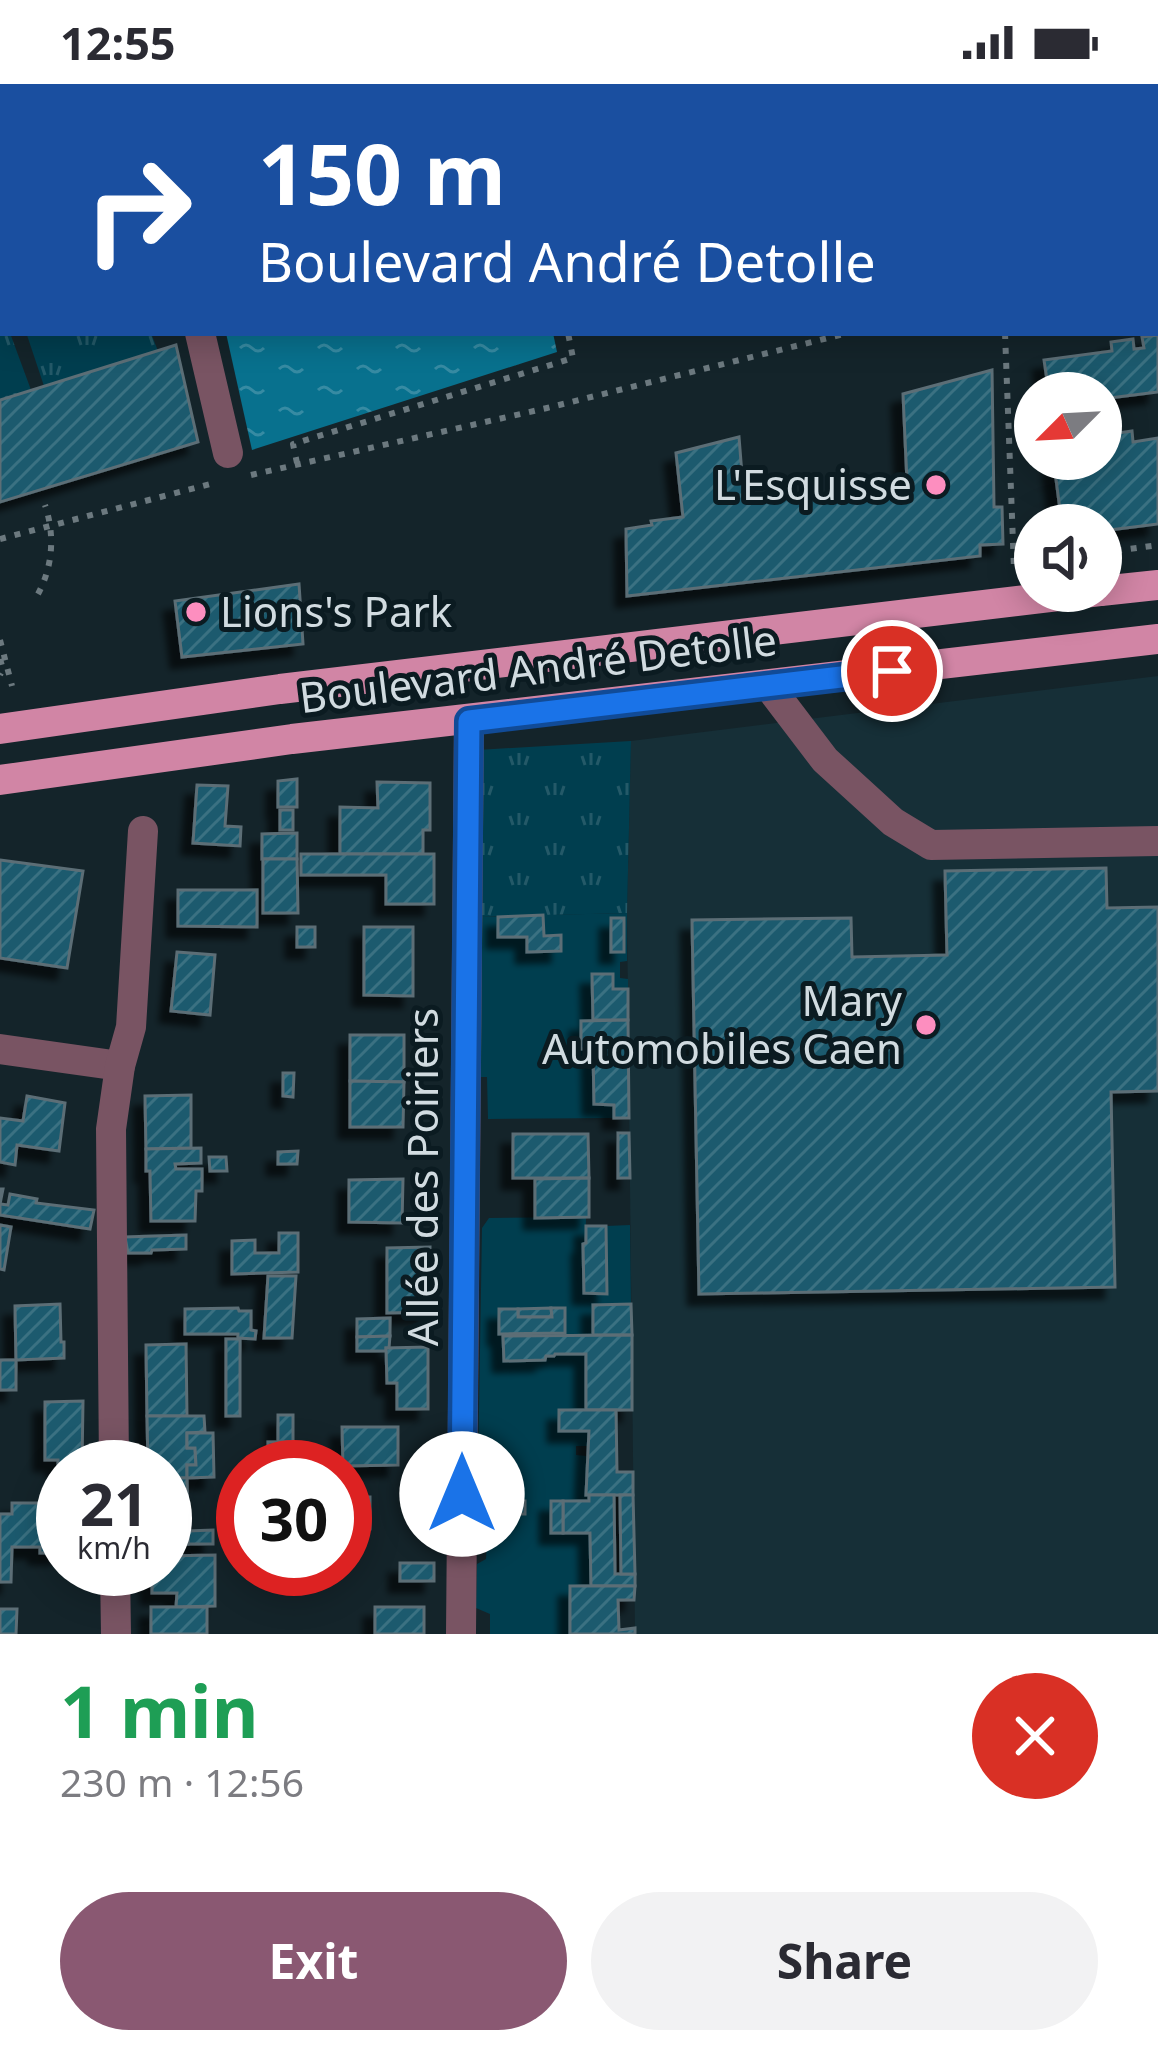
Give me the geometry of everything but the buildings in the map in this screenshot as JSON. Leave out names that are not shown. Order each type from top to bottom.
[{"type":"main road","name":"Boulevard André Detolle","points":[[1122,589],[1158,585]]},
{"type":"main road","name":"Boulevard André Detolle","points":[[0,728],[304,686],[1014,602]]},
{"type":"main road","points":[[1108,612],[1115,644]]},
{"type":"main road","name":"Boulevard André Detolle","points":[[0,780],[292,740],[1158,639]]},
{"type":"street","points":[[201,336],[228,453]]},
{"type":"street","points":[[768,685],[825,760],[893,822],[931,845],[1158,841]]},
{"type":"street","name":"Allée des Poiriers","points":[[461,1634],[469,721]]},
{"type":"street","points":[[114,1440],[111,1129],[131,1027],[143,831]]},
{"type":"street","points":[[0,1049],[120,1066]]},
{"type":"street","points":[[115,1596],[116,1634]]},
{"type":"path","points":[[298,465],[293,444],[573,358],[569,336]]},
{"type":"path","points":[[0,538],[212,483],[836,336]]},
{"type":"path","points":[[1005,336],[1014,569]]},
{"type":"path","points":[[38,594],[49,574],[51,525],[45,505]]},
{"type":"path","points":[[1122,550],[1158,545]]},
{"type":"path","points":[[0,640],[12,686]]},
{"type":"path","points":[[0,659],[0,675]]},
{"type":"shaded area","points":[[1158,676],[1158,1634],[635,1634],[627,913],[631,741]]},
{"type":"green space","points":[[0,336],[11,336],[31,390],[0,400]]},
{"type":"green space","points":[[27,336],[152,336],[158,351],[44,386]]},
{"type":"green space","points":[[631,741],[627,913],[479,917],[478,750]]},
{"type":"green space","points":[[627,913],[627,961],[620,962],[620,978],[628,979],[628,989],[613,989],[613,974],[592,974],[593,1020],[581,1022],[581,1049],[593,1049],[614,1105],[614,1118],[488,1119],[487,1077],[478,1077],[479,917],[498,917],[499,937],[527,937],[528,952],[561,950],[561,936],[544,936],[543,915]]},
{"type":"green space","points":[[586,1217],[584,1293],[607,1293],[606,1226],[630,1225],[631,1304],[593,1306],[593,1335],[503,1337],[505,1361],[586,1354],[586,1410],[560,1410],[559,1430],[589,1431],[589,1446],[576,1446],[576,1455],[586,1456],[589,1501],[551,1501],[551,1532],[590,1533],[591,1586],[570,1587],[570,1634],[490,1634],[490,1614],[476,1608],[477,1564],[486,1559],[487,1540],[477,1533],[482,1228],[489,1218]]},
{"type":"water","points":[[227,336],[554,336],[557,352],[252,450]]},
{"type":"place","name":"L'Esquisse","points":[[936,485]]},
{"type":"place","name":"Lions's Park","points":[[196,612]]},
{"type":"place","name":"Mary Automobiles Caen","points":[[926,1025]]},
{"type":"route","points":[[462,1494],[469,721],[892,671]]}]
